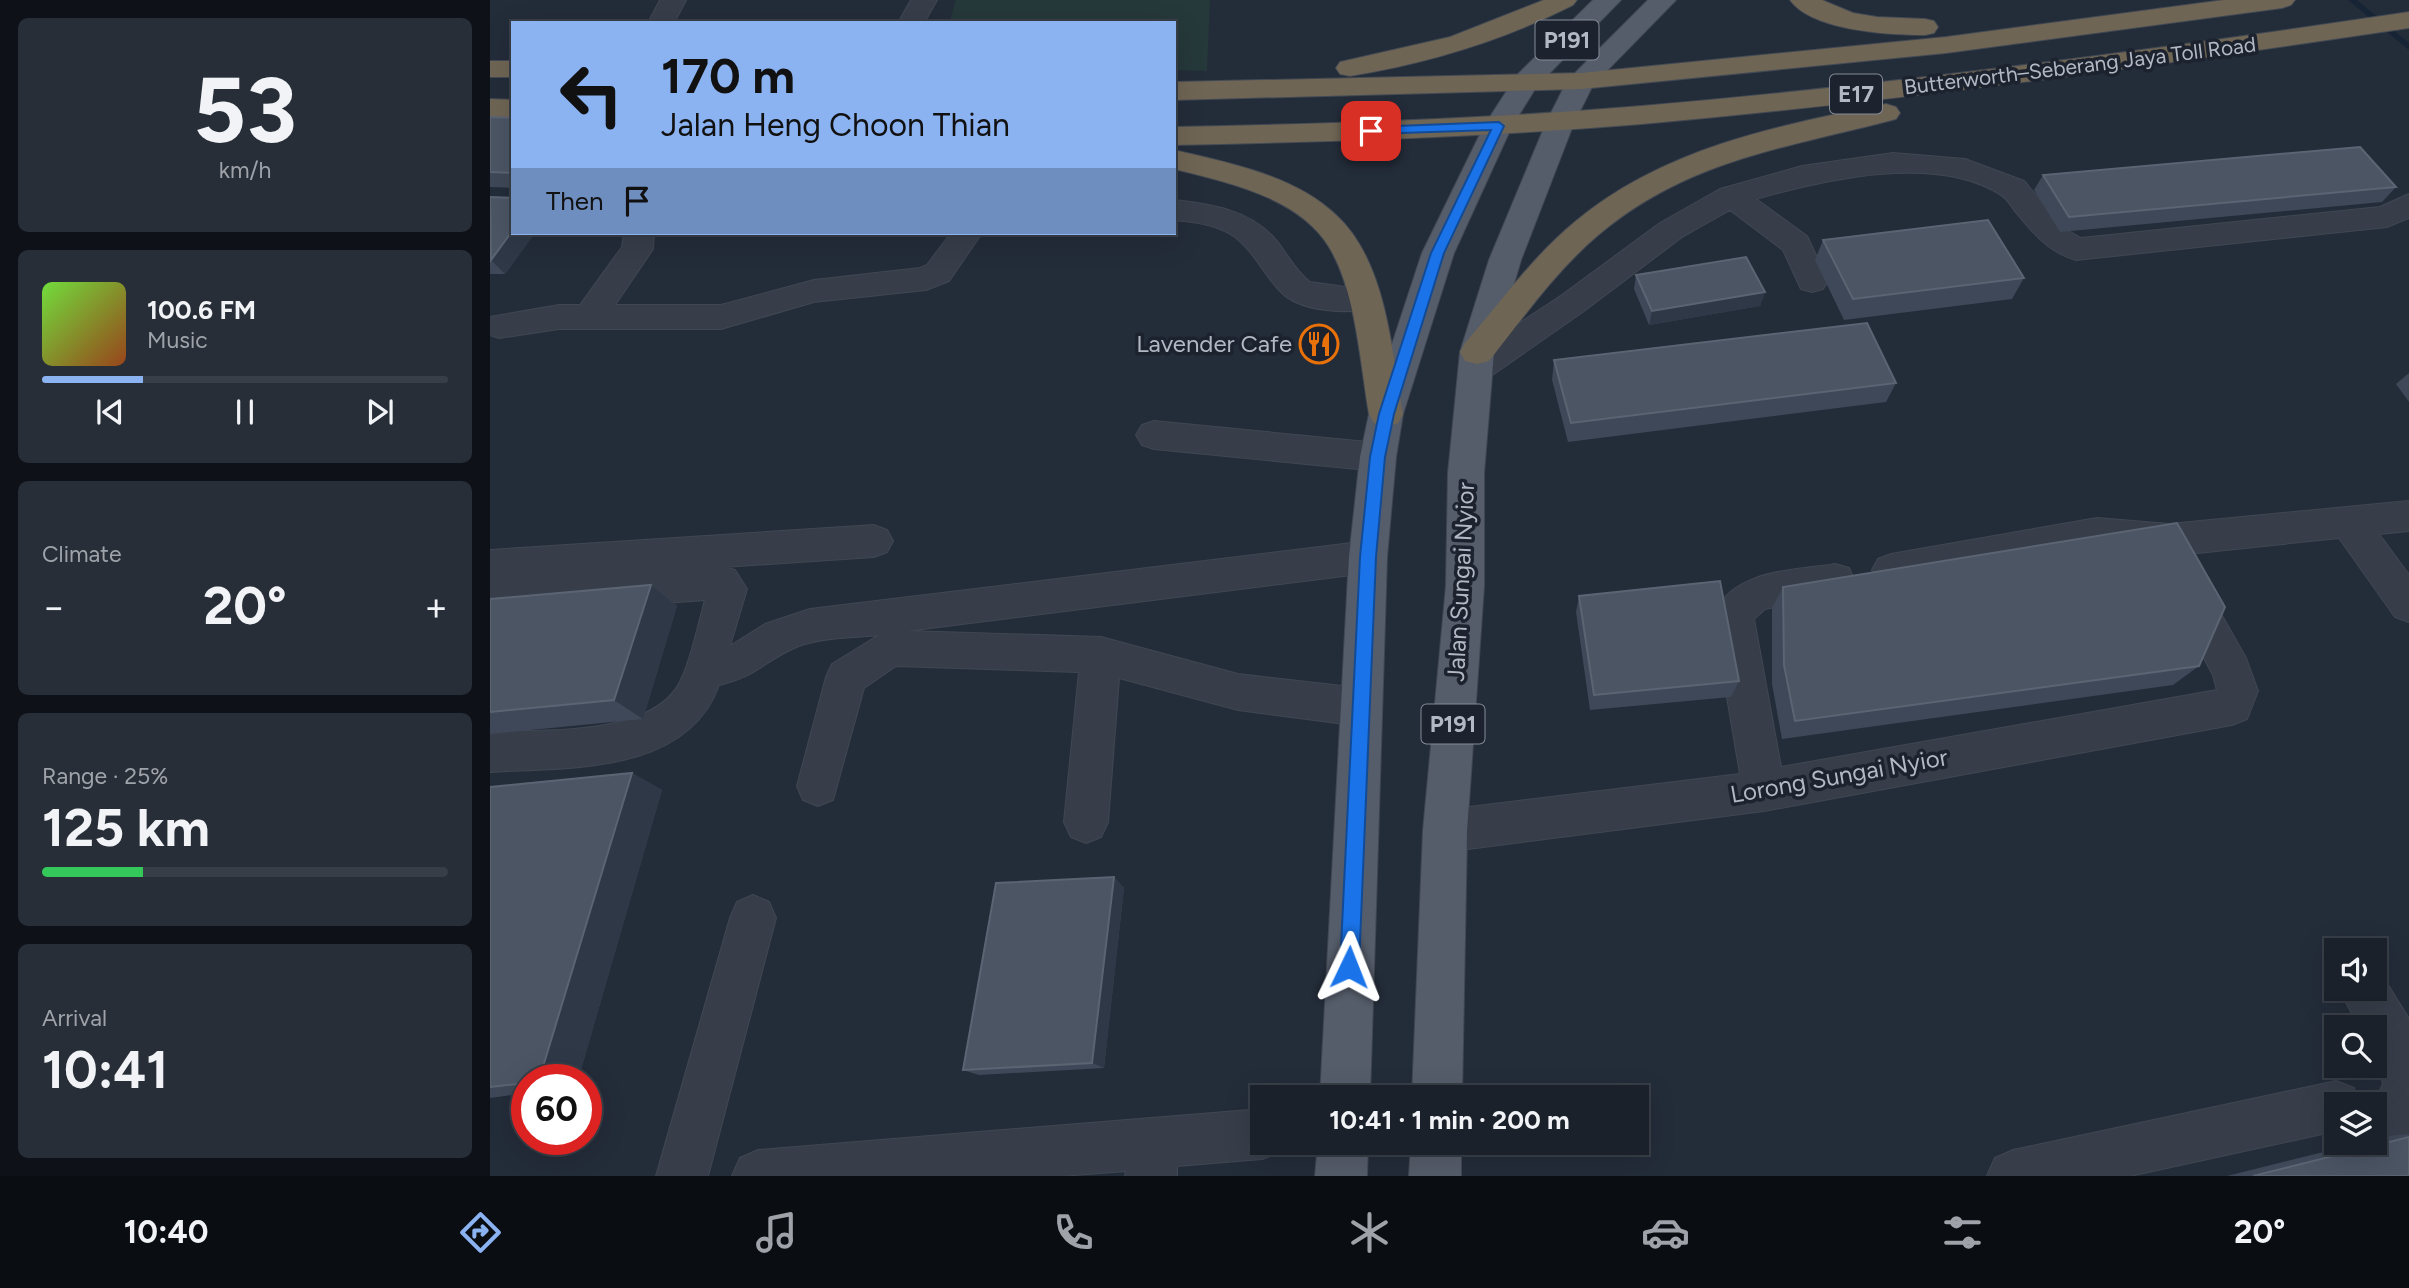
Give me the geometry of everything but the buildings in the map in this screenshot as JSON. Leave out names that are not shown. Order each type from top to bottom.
[{"type":"highway","points":[[1176,90],[1389,62],[1507,27],[1564,0]]},
{"type":"highway","points":[[1803,0],[1821,11],[1854,22],[1890,27],[2125,22]]},
{"type":"highway","name":"Butterworth–Seberang Jaya Toll Road","points":[[1527,81],[1581,81],[1946,45],[2281,0]]},
{"type":"highway","name":"Butterworth–Seberang Jaya Toll Road","points":[[1499,126],[1560,123],[1860,94],[2152,59],[2409,20]]},
{"type":"highway","points":[[1476,360],[1584,230],[1628,195],[1692,161],[1760,139],[2152,59]]},
{"type":"highway","points":[[490,69],[511,69]]},
{"type":"highway","name":"E17","points":[[1176,90],[1527,81]]},
{"type":"highway","points":[[490,108],[511,109]]},
{"type":"highway","name":"E17","points":[[1176,136],[1499,126]]},
{"type":"highway","points":[[1176,160],[1248,178],[1290,198],[1340,238],[1363,299],[1387,414]]},
{"type":"main road","name":"P191","points":[[1345,1085],[1368,557],[1378,457],[1387,414],[1438,253],[1499,126],[1527,81],[1608,0]]},
{"type":"main road","name":"P191","points":[[1560,123],[1581,81],[1663,0]]},
{"type":"main road","name":"Jalan Sungai Nyior","points":[[1437,1085],[1445,831],[1465,586],[1466,473],[1476,360],[1505,260],[1560,123]]},
{"type":"main road","points":[[1341,1176],[1342,1155]]},
{"type":"main road","points":[[1435,1176],[1436,1155]]},
{"type":"street","points":[[662,21],[673,0]]},
{"type":"street","points":[[912,21],[924,0]]},
{"type":"street","points":[[1476,360],[1573,303],[1671,230],[1731,196],[1848,167],[1905,163],[1965,169],[2013,188],[2052,235],[2076,249],[2387,217],[2409,204]]},
{"type":"street","points":[[1731,196],[1809,243],[1812,281]]},
{"type":"street","points":[[1176,210],[1208,213],[1238,224],[1259,237],[1297,289],[1313,296],[1363,299]]},
{"type":"street","points":[[589,317],[637,249],[639,235]]},
{"type":"street","points":[[493,328],[559,317],[720,317],[814,291],[926,279],[938,273],[966,235]]},
{"type":"street","points":[[1154,435],[1378,457]]},
{"type":"street","points":[[1764,791],[1733,614],[1754,594],[2097,534],[2169,540],[2409,516]]},
{"type":"street","points":[[2348,521],[2409,605]]},
{"type":"street","name":"Lorong Sungai Nyior","points":[[1445,831],[1764,791],[2232,706],[2238,691],[2232,671],[2168,558],[2169,540]]},
{"type":"street","points":[[490,566],[874,541]]},
{"type":"street","points":[[703,671],[738,663],[779,636],[810,626],[1368,557]]},
{"type":"street","points":[[490,599],[720,582],[728,589],[692,700],[665,726],[627,741],[490,752]]},
{"type":"street","points":[[818,786],[846,677],[890,648],[1101,655],[1238,692],[1360,707]]},
{"type":"street","points":[[1086,822],[1101,655]]},
{"type":"street","points":[[682,1176],[753,918]]},
{"type":"street","points":[[2370,1001],[2402,1053],[2408,1085],[2393,1126]]},
{"type":"street","points":[[2013,1176],[2324,1109]]},
{"type":"street","points":[[758,1176],[1152,1160],[1250,1137]]},
{"type":"shaded area","points":[[956,0],[1210,0],[1207,71],[1176,70],[1176,21],[950,21]]},
{"type":"waterway","points":[[2352,0],[2409,47]]},
{"type":"place","name":"Lavender Cafe","points":[[1319,344]]},
{"type":"route","points":[[1349,967],[1368,557],[1378,457],[1387,414],[1438,253],[1499,126],[1371,131]]}]
